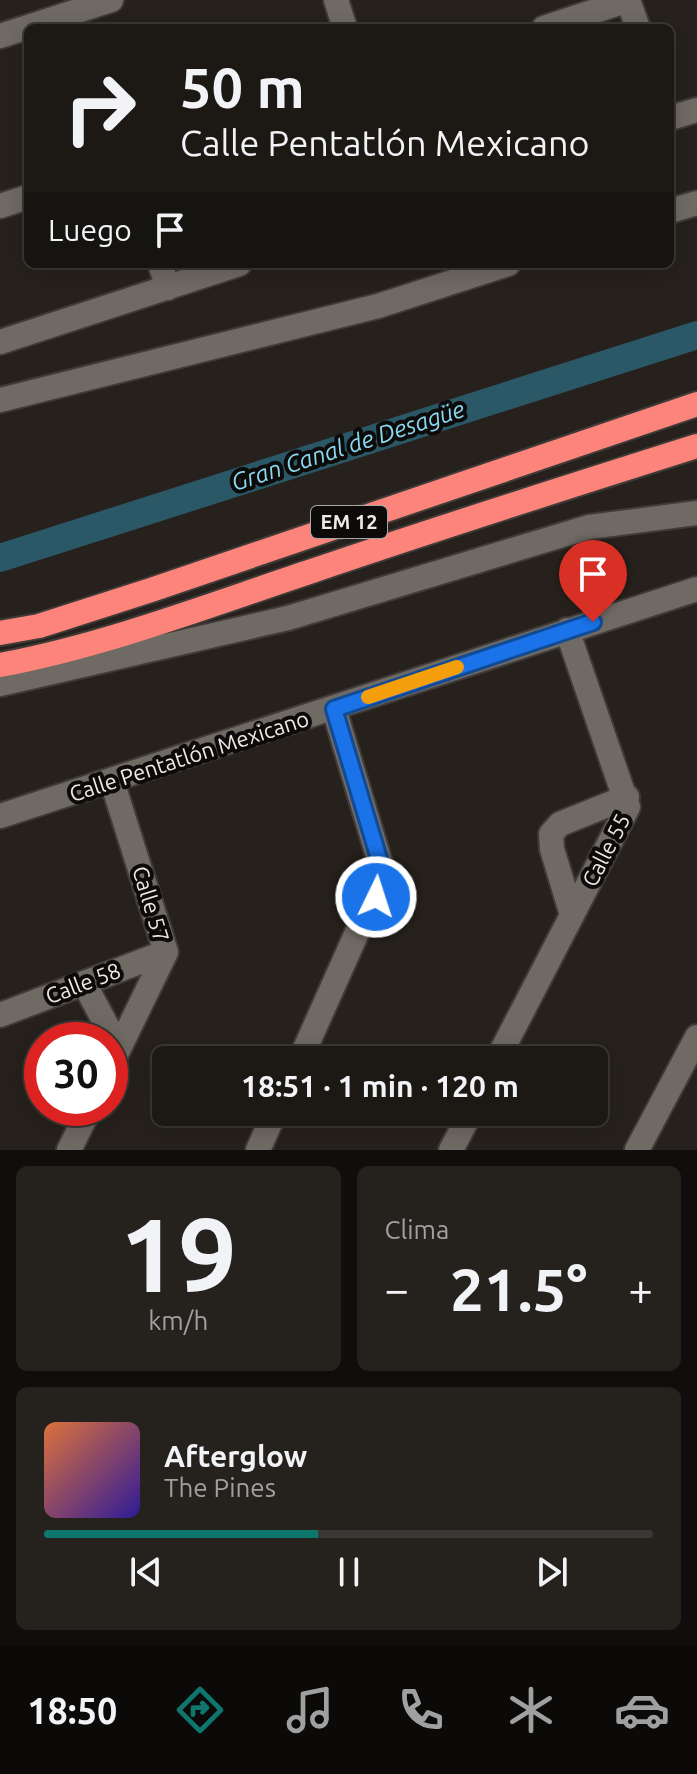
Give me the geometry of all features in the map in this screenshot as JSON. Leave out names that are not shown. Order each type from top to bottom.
[{"type":"highway","name":"EM 12","points":[[0,633],[39,626],[137,594],[697,404]]},
{"type":"highway","name":"EM 12","points":[[0,665],[51,655],[149,626],[487,512],[697,446]]},
{"type":"street","points":[[60,24],[80,20],[111,0]]},
{"type":"street","points":[[336,0],[344,24]]},
{"type":"street","points":[[556,24],[628,0],[637,24]]},
{"type":"street","points":[[0,36],[24,31]]},
{"type":"street","points":[[674,117],[697,110]]},
{"type":"street","points":[[0,206],[24,198]]},
{"type":"street","points":[[674,210],[697,203]]},
{"type":"street","points":[[161,268],[168,288]]},
{"type":"street","points":[[0,342],[227,268]]},
{"type":"street","points":[[0,400],[378,306],[496,268]]},
{"type":"street","points":[[0,684],[288,618],[589,527],[697,513]]},
{"type":"street","name":"Calle Pentatlón Mexicano","points":[[0,816],[697,589]]},
{"type":"street","name":"Calle 55","points":[[504,1046],[625,818],[627,797],[567,630]]},
{"type":"street","points":[[306,1046],[380,881],[380,862],[334,709]]},
{"type":"street","name":"Calle 57","points":[[112,781],[166,952],[128,1029]]},
{"type":"street","points":[[572,915],[551,834],[560,824],[627,797]]},
{"type":"street","name":"Calle 58","points":[[0,1015],[166,952]]},
{"type":"street","points":[[84,983],[100,1022]]},
{"type":"street","points":[[642,1146],[697,1037]]},
{"type":"street","points":[[69,1150],[81,1126]]},
{"type":"street","points":[[258,1150],[269,1126]]},
{"type":"street","points":[[451,1150],[464,1126]]},
{"type":"waterway","name":"Gran Canal de Desagüe","points":[[0,558],[697,335]]},
{"type":"slow traffic","points":[[368,697],[457,667]]},
{"type":"route","points":[[376,897],[380,862],[334,709],[593,622]]}]
